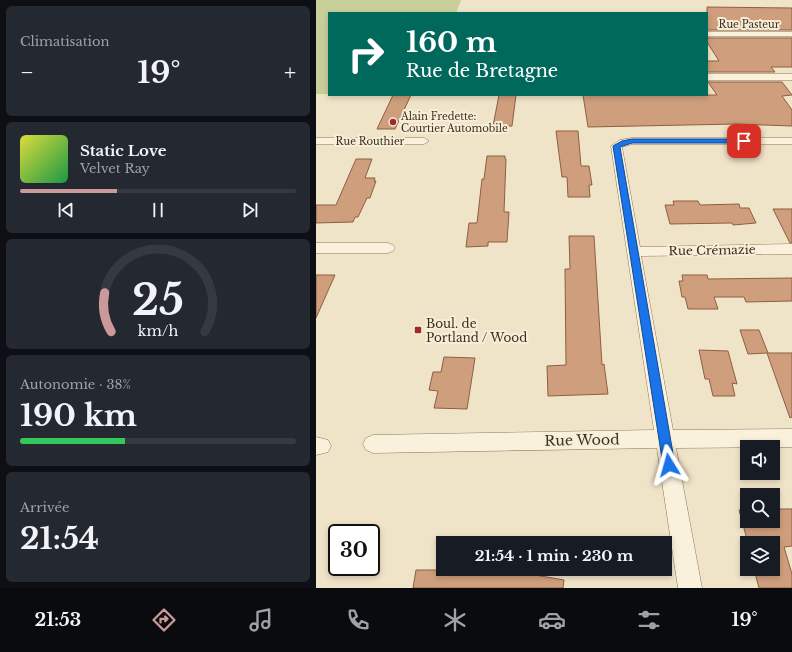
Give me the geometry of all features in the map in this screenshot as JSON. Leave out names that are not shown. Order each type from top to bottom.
[{"type":"street","name":"Rue Pasteur","points":[[708,34],[792,34]]},
{"type":"street","points":[[708,77],[792,77]]},
{"type":"street","name":"Rue Routhier","points":[[316,141],[424,141]]},
{"type":"street","points":[[690,588],[616,146],[624,142],[632,141],[792,141]]},
{"type":"street","points":[[316,248],[388,248]]},
{"type":"street","name":"Rue Crémazie","points":[[633,252],[792,249]]},
{"type":"street","name":"Rue Wood","points":[[373,444],[665,438],[792,438]]},
{"type":"green space","points":[[316,0],[461,0],[456,12],[328,12],[328,94],[316,94]]},
{"type":"building","points":[[707,7],[792,8],[792,30],[708,30]]},
{"type":"building","points":[[708,38],[792,38],[792,67],[771,67],[775,72],[708,72],[708,61],[719,61],[708,44]]},
{"type":"building","points":[[708,82],[782,82],[792,95],[782,96],[792,110],[792,126],[736,124],[588,127],[583,96],[708,96],[717,95]]},
{"type":"building","points":[[393,96],[411,96],[395,129],[377,129]]},
{"type":"building","points":[[499,96],[516,96],[512,126],[493,126]]},
{"type":"building","points":[[556,131],[578,131],[581,166],[589,166],[592,185],[589,185],[590,197],[568,197],[567,177],[562,177]]},
{"type":"building","points":[[487,156],[505,156],[506,159],[504,212],[509,212],[507,242],[488,242],[488,246],[466,247],[469,223],[477,223],[482,179],[484,179]]},
{"type":"building","points":[[356,159],[372,159],[365,178],[375,178],[374,181],[376,181],[370,198],[367,198],[358,217],[355,217],[353,222],[316,223],[316,205],[336,205]]},
{"type":"building","points":[[673,201],[698,201],[700,205],[739,204],[740,208],[749,208],[756,223],[733,225],[732,223],[670,224],[665,205],[674,205]]},
{"type":"building","points":[[773,209],[792,209],[792,243],[790,243]]},
{"type":"building","points":[[569,236],[594,236],[602,365],[604,364],[608,394],[548,396],[547,366],[566,365],[565,269],[570,269]]},
{"type":"building","points":[[316,275],[335,275],[316,318]]},
{"type":"building","points":[[682,275],[707,275],[708,279],[792,278],[792,301],[746,302],[744,297],[714,297],[718,309],[688,309],[685,297],[682,297],[679,281],[683,281]]},
{"type":"building","points":[[740,330],[759,330],[768,353],[792,353],[792,417],[790,418],[767,353],[748,354]]},
{"type":"building","points":[[699,350],[728,351],[737,384],[732,383],[735,396],[713,396],[709,379],[705,379]]},
{"type":"building","points":[[444,357],[475,358],[467,409],[434,408],[438,391],[429,390],[433,372],[441,372]]},
{"type":"building","points":[[780,509],[792,509],[792,546],[784,547],[792,574],[792,588],[759,588],[756,576],[780,576],[780,536],[746,536],[744,528],[780,528]]},
{"type":"building","points":[[416,570],[436,570],[436,576],[541,576],[564,580],[563,588],[413,588]]},
{"type":"place","name":"Alain Fredette: Courtier Automobile","points":[[393,122]]},
{"type":"place","name":"Boul. de Portland / Wood","points":[[418,330]]},
{"type":"route","points":[[669,465],[616,146],[624,142],[632,141],[744,141]]}]
